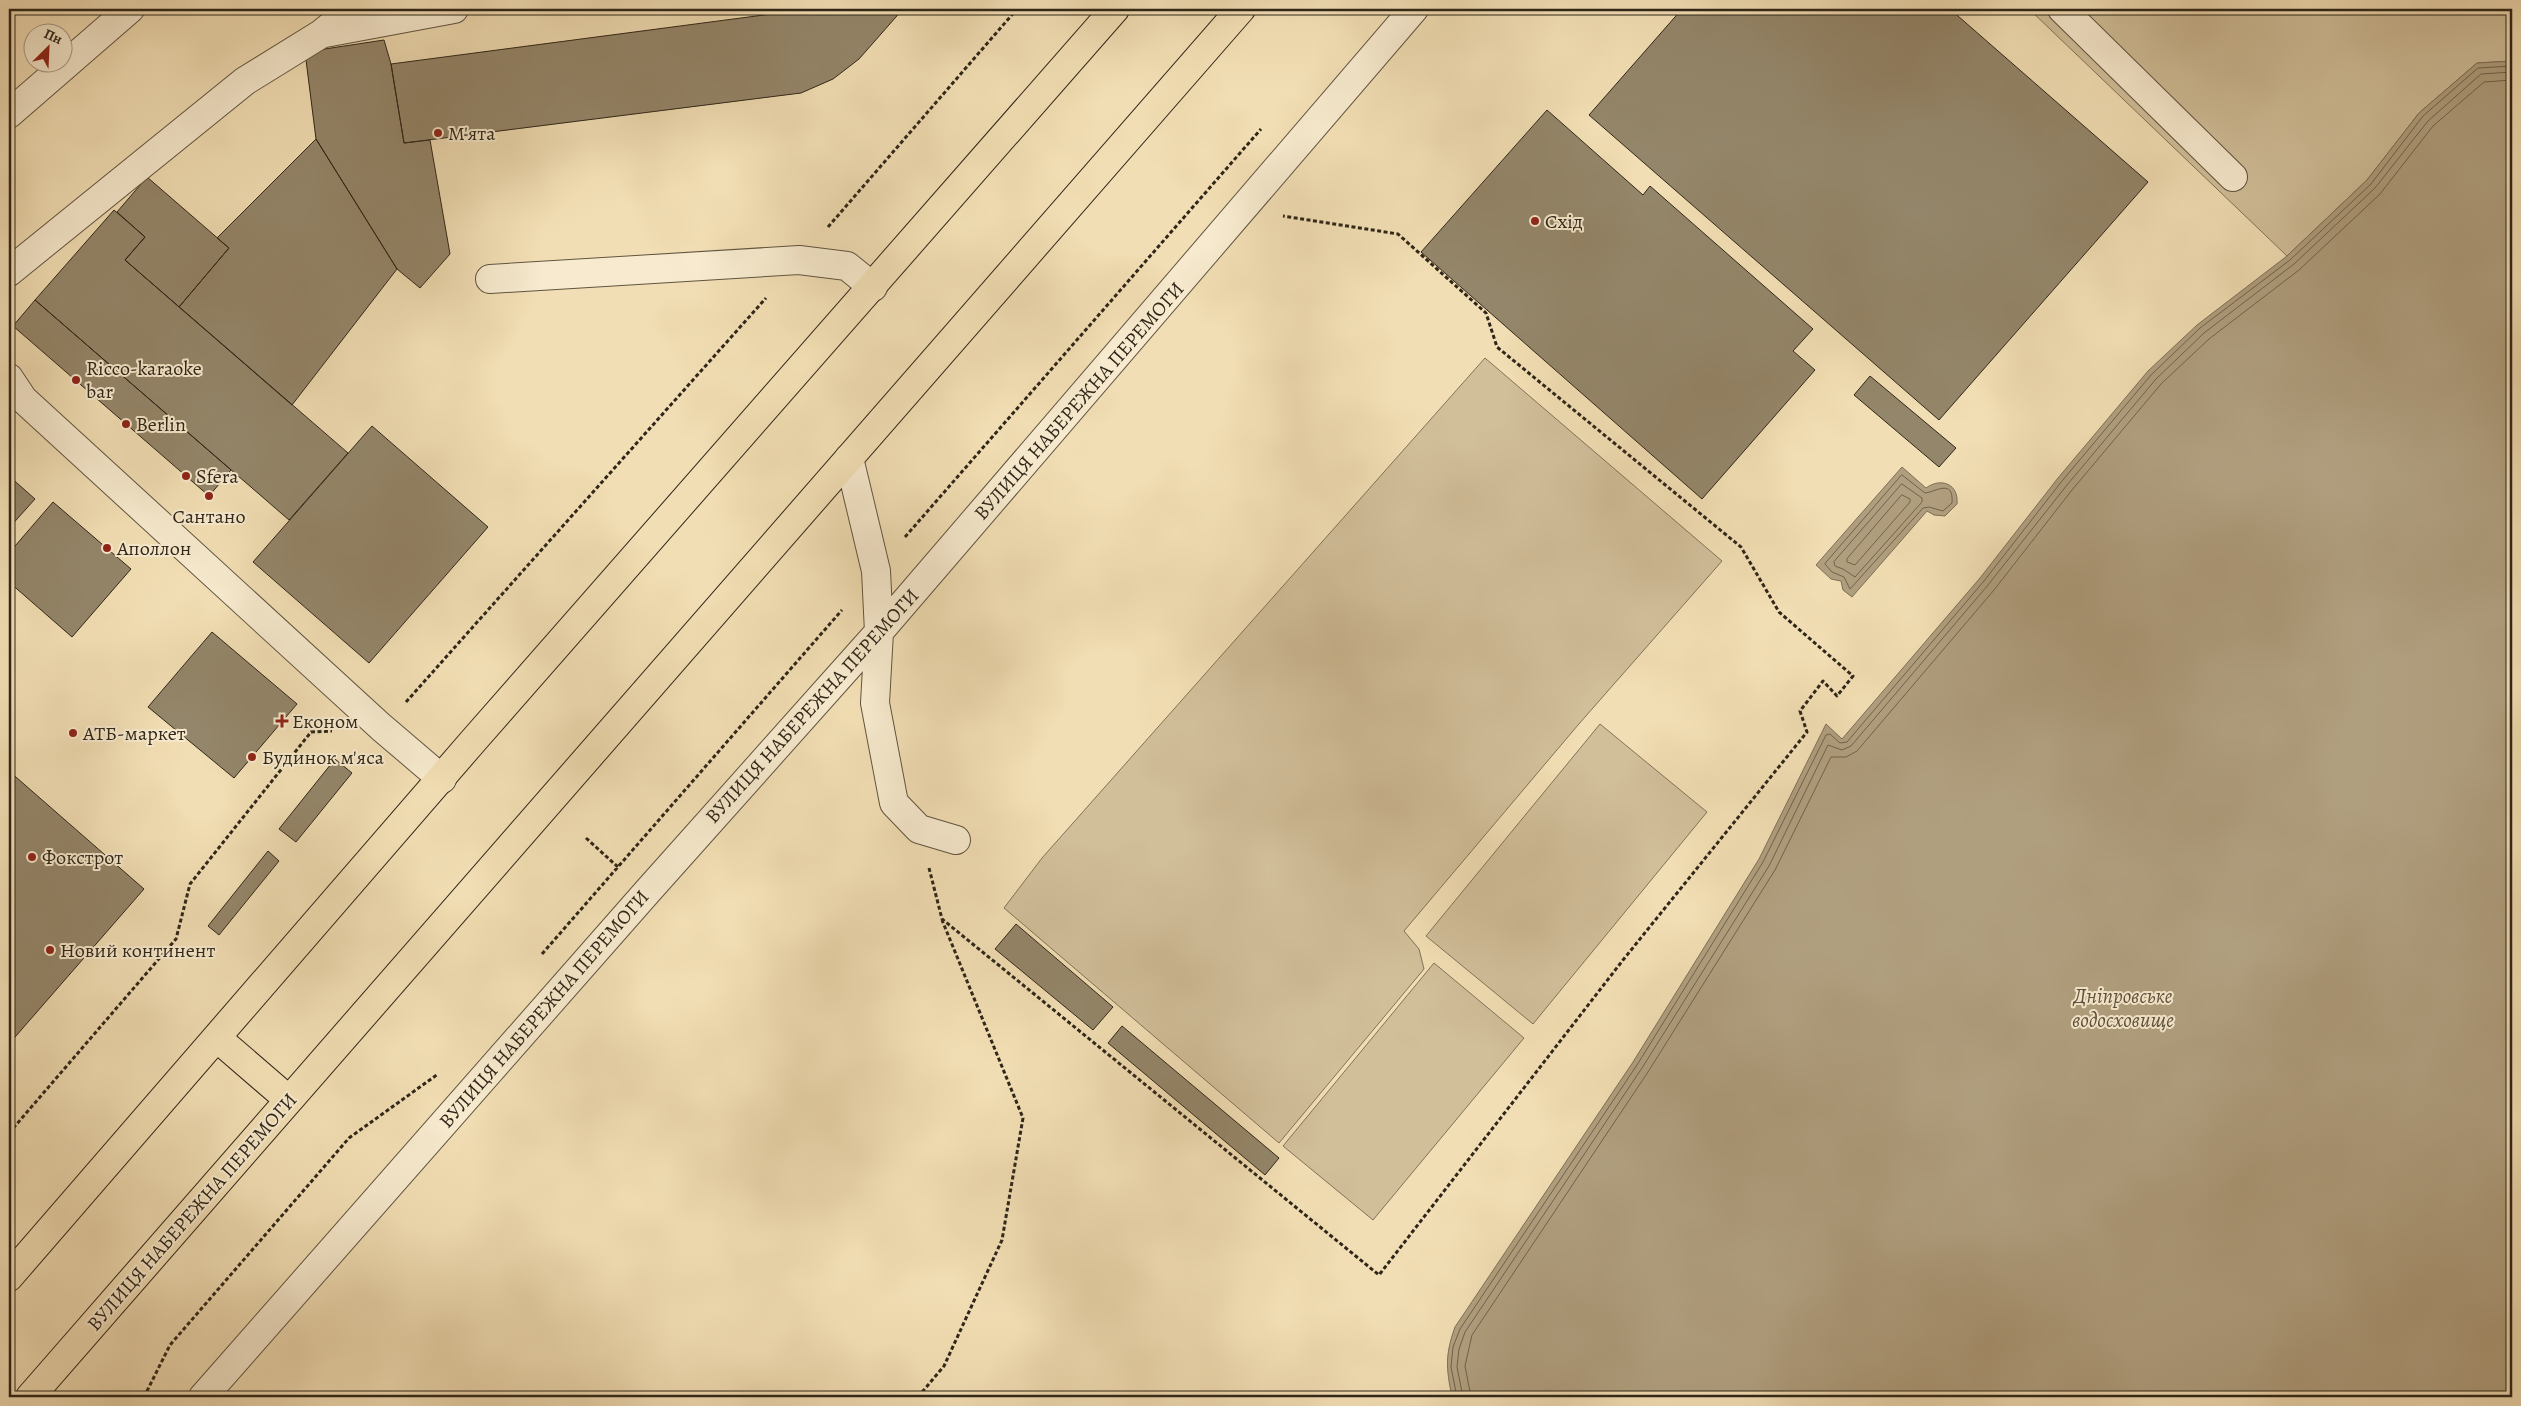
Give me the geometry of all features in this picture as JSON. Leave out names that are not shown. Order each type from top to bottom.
[{"type":"main road","points":[[9,1277],[218,1038],[474,740],[1115,9]]},
{"type":"main road","name":"ВУЛИЦЯ НАБЕРЕЖНА ПЕРЕМОГИ","points":[[30,1397],[1241,9]]},
{"type":"main road","points":[[218,1038],[289,1100]]},
{"type":"street","points":[[9,114],[130,9]]},
{"type":"street","points":[[9,272],[246,81],[321,34],[352,9]]},
{"type":"street","points":[[321,34],[454,9]]},
{"type":"street","name":"ВУЛИЦЯ НАБЕРЕЖНА ПЕРЕМОГИ","points":[[203,1397],[647,892],[879,632],[1414,9]]},
{"type":"street","points":[[2062,9],[2233,177]]},
{"type":"street","points":[[490,279],[799,260],[847,266],[872,287]]},
{"type":"street","points":[[9,378],[23,399],[381,727],[442,779]]},
{"type":"street","points":[[848,458],[876,570],[879,632],[875,703],[894,802],[919,829],[956,840]]},
{"type":"path","points":[[9,1133],[176,939],[190,884],[311,732],[381,727],[418,690],[799,260],[1017,9]]},
{"type":"path","points":[[540,957],[1265,125]]},
{"type":"path","points":[[942,920],[1379,1275],[1623,960],[1806,732],[1800,711],[1823,680],[1837,696],[1853,676],[1779,612],[1742,547],[1497,347],[1486,313],[1398,234],[1243,210]]},
{"type":"path","points":[[918,1397],[944,1366],[1002,1240],[1024,1118],[942,920],[919,829]]},
{"type":"path","points":[[586,838],[647,892]]},
{"type":"path","points":[[144,1397],[170,1345],[349,1138],[442,1071]]},
{"type":"shaded area","points":[[2029,9],[2512,9],[2512,61],[2477,63],[2419,113],[2367,180],[2287,256]]},
{"type":"shaded area","points":[[1485,358],[1722,561],[1578,725],[1404,931],[1419,949],[1424,969],[1279,1143],[1004,908],[1042,858]]},
{"type":"shaded area","points":[[1600,724],[1707,812],[1533,1024],[1426,936]]},
{"type":"shaded area","points":[[1434,963],[1524,1038],[1373,1220],[1283,1146]]},
{"type":"water","name":"Дніпровське водосховище","points":[[2512,61],[2512,1397],[1452,1397],[1448,1354],[1455,1327],[1633,1062],[1759,859],[1826,724],[1842,739],[1980,578],[2058,478],[2148,371],[2197,325],[2287,256],[2367,180],[2419,113],[2477,63]]},
{"type":"water","points":[[1902,467],[1926,488],[1937,483],[1948,484],[1955,492],[1957,504],[1945,516],[1934,515],[1927,511],[1852,597],[1843,590],[1841,581],[1831,579],[1816,565]]},
{"type":"building","points":[[788,9],[903,9],[859,59],[833,79],[801,93],[404,143],[391,64],[779,13]]},
{"type":"building","points":[[1682,9],[1950,9],[2148,182],[1939,420],[1589,115]]},
{"type":"building","points":[[384,40],[391,64],[404,143],[430,140],[450,254],[420,288],[397,269],[316,139],[305,52]]},
{"type":"building","points":[[1547,110],[1643,195],[1650,186],[1813,329],[1793,351],[1815,370],[1702,499],[1421,252]]},
{"type":"building","points":[[316,139],[397,269],[292,405],[179,307],[229,248],[217,238]]},
{"type":"building","points":[[147,177],[229,248],[179,307],[125,260],[145,237],[117,212]]},
{"type":"building","points":[[114,210],[145,237],[125,260],[348,453],[289,520],[35,300]]},
{"type":"building","points":[[35,300],[231,470],[209,496],[13,326]]},
{"type":"building","points":[[1870,376],[1956,448],[1939,467],[1854,395]]},
{"type":"building","points":[[372,426],[488,527],[369,663],[253,562]]},
{"type":"building","points":[[9,476],[35,499],[9,528]]},
{"type":"building","points":[[53,502],[131,569],[72,637],[9,582],[9,553]]},
{"type":"building","points":[[212,632],[297,704],[234,778],[148,707]]},
{"type":"building","points":[[335,759],[352,773],[296,842],[279,829]]},
{"type":"building","name":"Новий континент","points":[[9,771],[144,889],[9,1044]]},
{"type":"building","points":[[268,851],[279,861],[219,935],[208,926]]},
{"type":"building","points":[[1016,924],[1113,1007],[1093,1030],[995,949]]},
{"type":"building","points":[[1122,1026],[1279,1158],[1265,1175],[1108,1043]]},
{"type":"place","name":"М'ята","points":[[438,133]]},
{"type":"place","name":"Схід","points":[[1535,221]]},
{"type":"place","name":"Ricco-karaoke bar","points":[[76,380]]},
{"type":"place","name":"Berlin","points":[[126,424]]},
{"type":"place","name":"Sfera","points":[[186,476]]},
{"type":"place","name":"Сантано","points":[[209,496]]},
{"type":"place","name":"Аполлон","points":[[107,548]]},
{"type":"place","name":"Економ","points":[[282,721]]},
{"type":"place","name":"АТБ-маркет","points":[[73,733]]},
{"type":"place","name":"Будинок м'яса","points":[[252,757]]},
{"type":"place","name":"Фокстрот","points":[[32,857]]},
{"type":"place","name":"Новий континент","points":[[50,950]]}]
